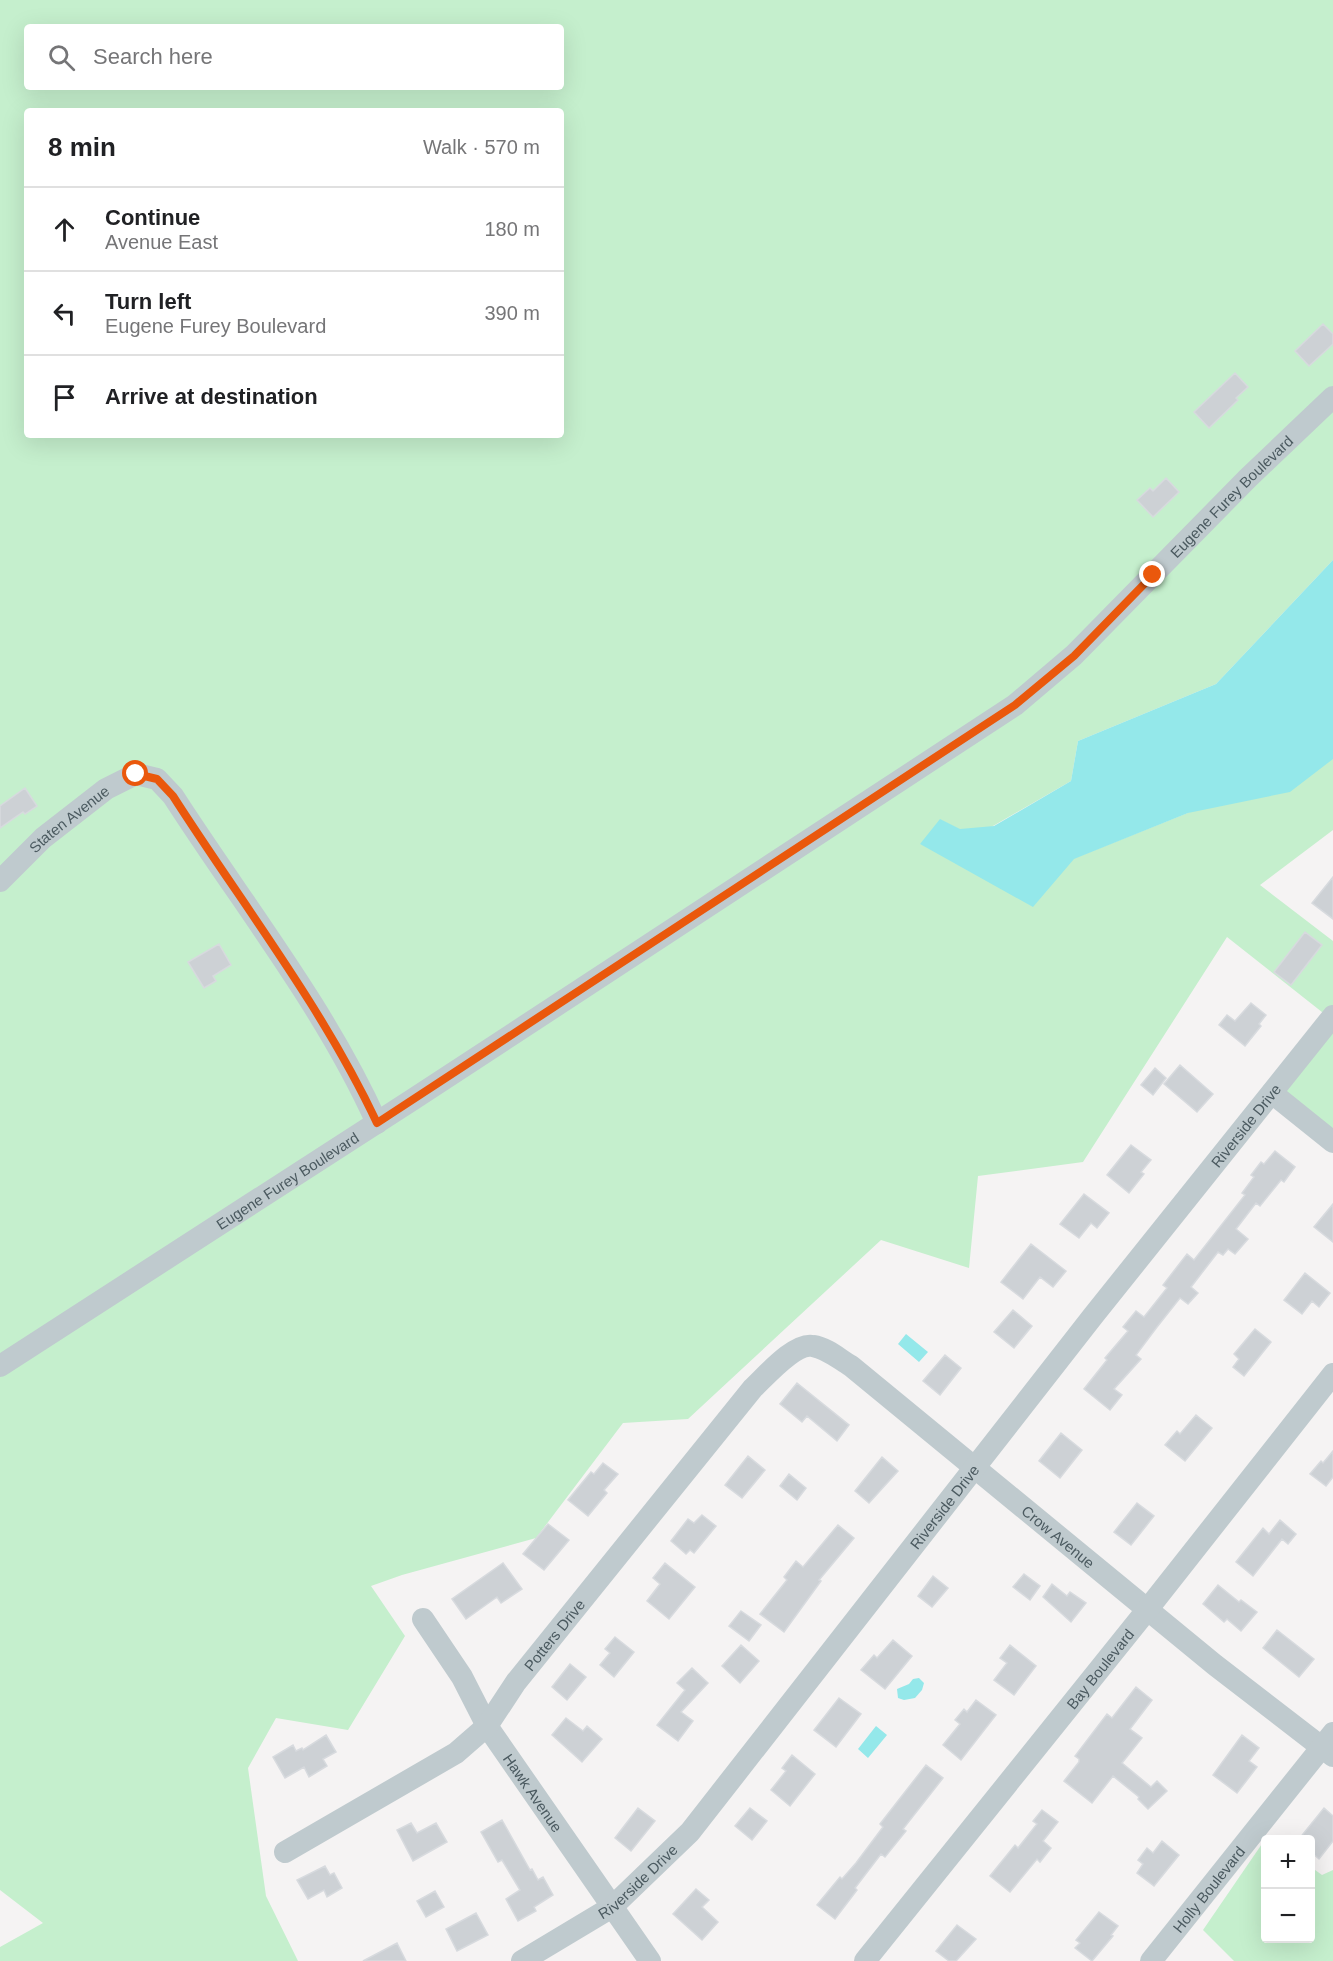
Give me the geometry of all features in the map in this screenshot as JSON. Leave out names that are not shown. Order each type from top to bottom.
[{"type":"street","name":"Eugene Furey Boulevard","points":[[0,1365],[377,1123],[1015,705],[1074,656],[1248,478],[1333,397]]},
{"type":"street","name":"Staten Avenue","points":[[0,881],[43,838],[106,789],[136,774],[157,779],[173,796],[299,984],[346,1062],[377,1123]]},
{"type":"street","name":"Riverside Drive","points":[[522,1961],[612,1907],[690,1832],[1101,1306],[1333,1016]]},
{"type":"street","points":[[1272,1093],[1333,1142]]},
{"type":"street","name":"Crow Avenue","points":[[779,1363],[802,1347],[811,1345],[821,1348],[851,1366],[1147,1610],[1329,1746]]},
{"type":"street","name":"Potters Drive","points":[[285,1852],[456,1753],[487,1726],[516,1682],[753,1388],[779,1363]]},
{"type":"street","name":"Bay Boulevard","points":[[866,1961],[1333,1374]]},
{"type":"street","name":"Hawk Avenue","points":[[423,1619],[462,1677],[487,1726],[650,1961]]},
{"type":"street","name":"Holly Boulevard","points":[[1151,1961],[1329,1746]]},
{"type":"green space","points":[[0,0],[1333,0],[1333,560],[1216,684],[1078,741],[1071,781],[974,837],[920,844],[1075,858],[1333,755],[1333,830],[1260,885],[1333,941],[1333,1149],[1267,1091],[1327,1016],[1227,937],[1083,1162],[978,1176],[969,1268],[881,1240],[688,1419],[623,1423],[536,1538],[402,1575],[371,1586],[405,1636],[348,1730],[276,1718],[248,1768],[266,1896],[298,1961],[0,1961],[0,1947],[43,1923],[0,1890]]},
{"type":"green space","points":[[1261,1845],[1261,1943],[1315,1943],[1315,1870],[1322,1875],[1333,1870],[1333,1961],[1234,1961],[1203,1930]]},
{"type":"water","points":[[1333,560],[1333,759],[1290,792],[1188,813],[1074,859],[1033,907],[920,844],[940,819],[960,829],[994,826],[1071,781],[1078,741],[1216,684]]},
{"type":"water","points":[[906,1334],[928,1352],[919,1362],[898,1344]]},
{"type":"water","points":[[919,1678],[924,1683],[922,1690],[915,1698],[904,1700],[898,1698],[897,1689]]},
{"type":"water","points":[[876,1726],[887,1735],[868,1758],[858,1749]]},
{"type":"building","points":[[1323,324],[1333,334],[1333,344],[1309,366],[1295,351]]},
{"type":"building","points":[[1235,373],[1248,387],[1209,428],[1194,412]]},
{"type":"building","points":[[1166,478],[1179,492],[1153,517],[1137,500],[1150,488],[1153,491]]},
{"type":"building","points":[[25,788],[37,806],[25,814],[23,812],[0,828],[0,806]]},
{"type":"building","points":[[1333,877],[1333,919],[1312,903]]},
{"type":"building","points":[[1305,932],[1322,945],[1291,985],[1274,972]]},
{"type":"building","points":[[219,944],[231,965],[213,976],[216,981],[204,988],[188,962]]},
{"type":"building","points":[[1251,1003],[1266,1015],[1259,1024],[1261,1026],[1245,1046],[1219,1025],[1227,1015],[1235,1021]]},
{"type":"building","points":[[1180,1065],[1213,1094],[1197,1112],[1164,1084]]},
{"type":"building","points":[[1155,1068],[1166,1078],[1153,1095],[1141,1085]]},
{"type":"building","points":[[1131,1145],[1151,1160],[1141,1172],[1144,1174],[1129,1193],[1107,1175]]},
{"type":"building","points":[[1275,1151],[1295,1167],[1284,1182],[1281,1180],[1260,1206],[1256,1203],[1236,1229],[1248,1239],[1235,1254],[1228,1249],[1223,1255],[1218,1252],[1191,1287],[1198,1293],[1188,1304],[1180,1298],[1157,1327],[1136,1355],[1141,1359],[1114,1389],[1122,1395],[1110,1410],[1084,1389],[1107,1360],[1105,1358],[1128,1331],[1123,1327],[1136,1311],[1144,1317],[1167,1288],[1163,1285],[1187,1254],[1194,1260],[1245,1195],[1242,1193],[1254,1177],[1251,1175],[1261,1162],[1264,1164]]},
{"type":"building","points":[[1084,1194],[1109,1213],[1097,1228],[1091,1223],[1079,1238],[1060,1224]]},
{"type":"building","points":[[1333,1204],[1333,1242],[1314,1227]]},
{"type":"building","points":[[1031,1244],[1066,1271],[1053,1287],[1040,1277],[1023,1299],[1001,1282]]},
{"type":"building","points":[[1305,1273],[1330,1293],[1319,1307],[1312,1301],[1302,1314],[1284,1300]]},
{"type":"building","points":[[1013,1310],[1032,1326],[1014,1348],[994,1332]]},
{"type":"building","points":[[1255,1329],[1271,1342],[1244,1376],[1233,1367],[1239,1359],[1234,1354]]},
{"type":"building","points":[[945,1355],[961,1368],[940,1395],[923,1381]]},
{"type":"building","points":[[797,1383],[849,1425],[837,1441],[807,1416],[802,1422],[780,1404]]},
{"type":"building","points":[[1196,1415],[1212,1428],[1185,1461],[1165,1445],[1177,1431],[1180,1434]]},
{"type":"building","points":[[1061,1433],[1082,1450],[1060,1478],[1039,1461]]},
{"type":"building","points":[[1333,1451],[1333,1477],[1326,1486],[1310,1474]]},
{"type":"building","points":[[748,1456],[765,1470],[742,1498],[725,1485]]},
{"type":"building","points":[[882,1457],[898,1471],[869,1503],[855,1491]]},
{"type":"building","points":[[603,1463],[618,1474],[604,1490],[607,1493],[588,1516],[568,1500],[591,1472],[594,1474]]},
{"type":"building","points":[[789,1474],[806,1488],[797,1500],[780,1486]]},
{"type":"building","points":[[1137,1503],[1154,1516],[1131,1545],[1114,1532]]},
{"type":"building","points":[[702,1515],[716,1526],[694,1553],[690,1550],[686,1554],[671,1541],[688,1519],[694,1523]]},
{"type":"building","points":[[1280,1520],[1296,1534],[1288,1544],[1282,1539],[1253,1576],[1236,1562],[1263,1528],[1269,1534]]},
{"type":"building","points":[[548,1524],[569,1540],[544,1570],[523,1554]]},
{"type":"building","points":[[838,1525],[854,1538],[819,1580],[821,1581],[784,1632],[760,1614],[787,1580],[784,1577],[796,1561],[803,1567]]},
{"type":"building","points":[[503,1563],[522,1589],[501,1603],[497,1597],[466,1619],[452,1599]]},
{"type":"building","points":[[665,1563],[695,1587],[669,1619],[647,1601],[660,1584],[653,1578]]},
{"type":"building","points":[[1024,1574],[1040,1586],[1030,1600],[1013,1587]]},
{"type":"building","points":[[933,1576],[948,1588],[932,1607],[918,1596]]},
{"type":"building","points":[[1052,1584],[1067,1596],[1070,1592],[1086,1603],[1071,1622],[1043,1597]]},
{"type":"building","points":[[1218,1585],[1239,1602],[1241,1600],[1257,1612],[1241,1631],[1227,1619],[1224,1622],[1203,1604]]},
{"type":"building","points":[[741,1611],[761,1625],[749,1641],[729,1626]]},
{"type":"building","points":[[1277,1630],[1314,1659],[1299,1677],[1263,1648]]},
{"type":"building","points":[[615,1637],[634,1652],[614,1677],[600,1665],[610,1653],[605,1649]]},
{"type":"building","points":[[893,1640],[912,1656],[885,1689],[861,1670],[874,1655],[877,1658]]},
{"type":"building","points":[[741,1645],[759,1661],[740,1683],[722,1666]]},
{"type":"building","points":[[1010,1645],[1036,1666],[1014,1695],[994,1680],[1007,1663],[1000,1658]]},
{"type":"building","points":[[570,1664],[586,1677],[567,1700],[552,1687]]},
{"type":"building","points":[[692,1668],[708,1683],[681,1712],[693,1721],[678,1741],[657,1725],[685,1690],[677,1683]]},
{"type":"building","points":[[1136,1687],[1152,1700],[1130,1729],[1142,1738],[1122,1763],[1151,1787],[1157,1781],[1167,1791],[1148,1809],[1138,1799],[1139,1797],[1113,1776],[1092,1803],[1064,1781],[1079,1762],[1075,1756],[1107,1714],[1112,1718]]},
{"type":"building","points":[[839,1698],[861,1714],[836,1747],[814,1730]]},
{"type":"building","points":[[976,1700],[996,1715],[961,1760],[943,1745],[960,1724],[955,1720],[964,1709],[967,1712]]},
{"type":"building","points":[[566,1718],[583,1731],[587,1726],[602,1739],[582,1762],[552,1735]]},
{"type":"building","points":[[326,1735],[336,1752],[323,1759],[327,1766],[309,1777],[304,1767],[285,1778],[273,1757],[293,1745],[296,1751],[302,1748],[303,1750]]},
{"type":"building","points":[[1242,1735],[1259,1748],[1249,1761],[1257,1767],[1237,1793],[1213,1775]]},
{"type":"building","points":[[792,1755],[815,1774],[790,1806],[771,1790],[786,1771],[782,1768]]},
{"type":"building","points":[[926,1765],[943,1778],[903,1829],[906,1831],[885,1857],[881,1854],[835,1919],[817,1905],[840,1877],[842,1879],[856,1863],[883,1827],[880,1824]]},
{"type":"building","points":[[638,1808],[655,1821],[631,1851],[615,1838]]},
{"type":"building","points":[[750,1808],[767,1821],[752,1840],[735,1826]]},
{"type":"building","points":[[1324,1808],[1333,1816],[1333,1841],[1319,1859],[1315,1856],[1315,1835],[1302,1835]]},
{"type":"building","points":[[1042,1810],[1058,1822],[1043,1841],[1051,1848],[1040,1862],[1037,1859],[1010,1892],[990,1876],[1015,1845],[1018,1848],[1037,1824],[1033,1821]]},
{"type":"building","points":[[502,1820],[530,1870],[532,1869],[538,1880],[543,1877],[553,1895],[534,1907],[536,1911],[518,1921],[506,1899],[520,1890],[502,1860],[498,1862],[481,1832]]},
{"type":"building","points":[[411,1823],[417,1833],[436,1823],[447,1842],[413,1861],[397,1830]]},
{"type":"building","points":[[1162,1841],[1179,1855],[1154,1886],[1137,1873],[1143,1864],[1138,1860],[1147,1848],[1153,1853]]},
{"type":"building","points":[[325,1866],[330,1875],[334,1873],[342,1888],[327,1897],[324,1890],[308,1899],[297,1880]]},
{"type":"building","points":[[696,1889],[709,1900],[702,1907],[718,1922],[702,1940],[673,1914]]},
{"type":"building","points":[[435,1891],[444,1907],[426,1917],[417,1901]]},
{"type":"building","points":[[1099,1912],[1118,1926],[1111,1935],[1113,1936],[1092,1961],[1075,1948],[1080,1943],[1076,1940]]},
{"type":"building","points":[[476,1913],[488,1935],[457,1951],[446,1929]]},
{"type":"building","points":[[957,1925],[976,1939],[956,1961],[949,1961],[936,1951]]},
{"type":"building","points":[[397,1943],[406,1961],[363,1961]]},
{"type":"route","points":[[136,774],[157,779],[173,796],[299,984],[346,1062],[377,1123],[1015,705],[1074,656],[1153,575]]}]
